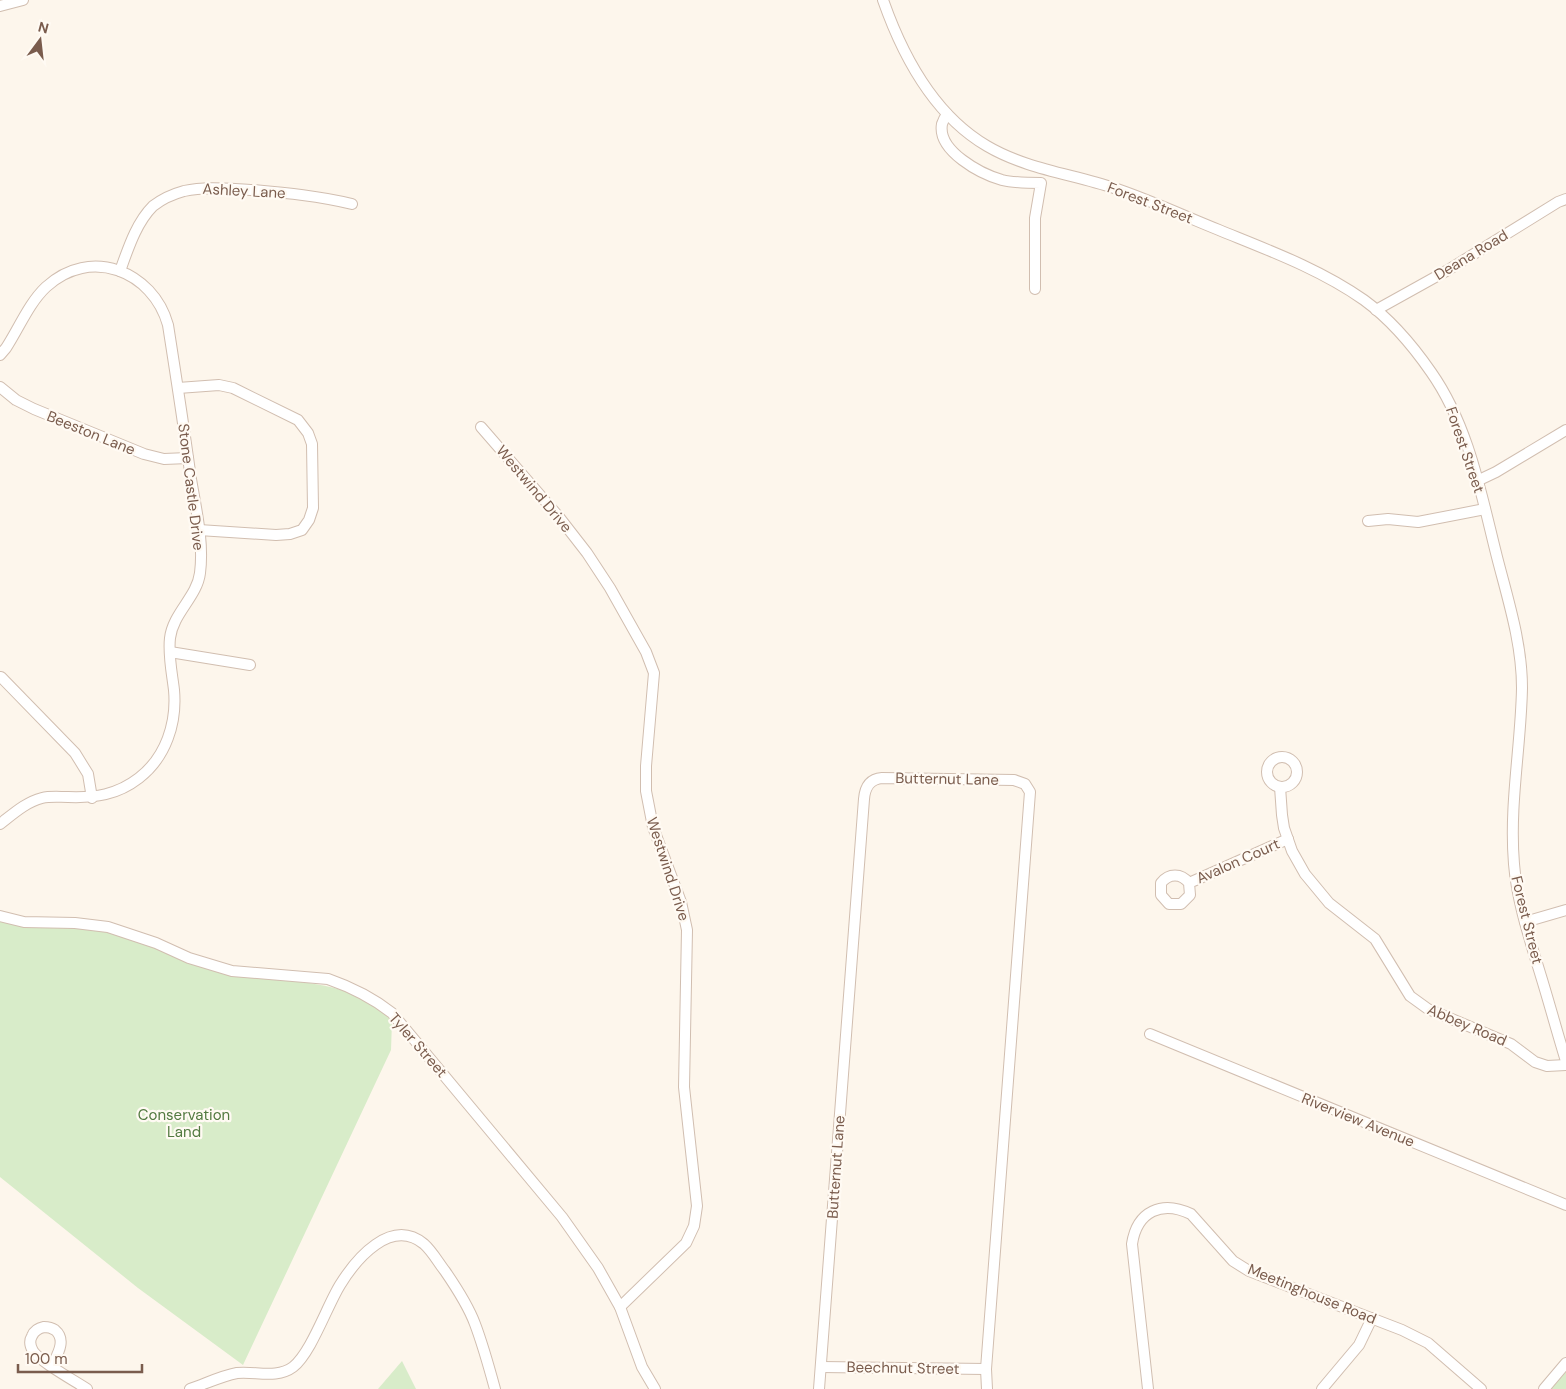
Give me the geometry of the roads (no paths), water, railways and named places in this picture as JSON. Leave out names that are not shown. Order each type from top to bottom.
[{"type":"street","points":[[0,6],[23,0]]},
{"type":"street","name":"Forest Street","points":[[883,0],[900,41],[929,93],[947,114],[972,136],[987,146],[1014,159],[1117,189],[1244,240],[1331,279],[1376,310],[1417,353],[1442,389],[1464,439],[1477,481],[1511,607],[1520,650],[1522,689],[1513,844],[1516,885],[1566,1061]]},
{"type":"street","points":[[947,114],[942,123],[942,132],[948,146],[962,160],[975,169],[1003,180],[1041,183]]},
{"type":"street","points":[[1035,289],[1035,218],[1043,169]]},
{"type":"street","name":"Ashley Lane","points":[[120,271],[141,221],[153,206],[168,196],[184,191],[204,188],[226,188],[281,192],[352,204]]},
{"type":"street","name":"Deana Road","points":[[1376,310],[1448,270],[1558,202],[1566,199]]},
{"type":"street","name":"Stone Castle Drive","points":[[0,355],[37,298],[55,280],[70,272],[86,268],[103,267],[120,271],[142,283],[154,295],[163,309],[168,325],[199,530],[201,564],[199,580],[194,592],[172,628],[170,652],[174,712],[171,730],[162,752],[150,768],[130,785],[106,796],[92,798],[43,798],[24,806],[0,824]]},
{"type":"street","points":[[178,388],[219,385],[233,388],[298,420],[306,428],[312,444],[313,508],[309,520],[302,530],[290,534],[276,535],[199,530]]},
{"type":"street","name":"Beeston Lane","points":[[0,387],[16,400],[34,409],[144,454],[164,459],[188,458]]},
{"type":"street","name":"Westwind Drive","points":[[481,427],[559,517],[591,559],[610,588],[646,652],[654,673],[646,766],[646,791],[653,827],[681,902],[687,930],[684,1087],[697,1206],[694,1226],[686,1243],[620,1307]]},
{"type":"street","points":[[1477,481],[1496,472],[1566,430]]},
{"type":"street","points":[[1368,521],[1388,519],[1418,522],[1485,509]]},
{"type":"street","points":[[170,652],[250,665]]},
{"type":"street","points":[[1,677],[75,753],[88,774],[92,798]]},
{"type":"street","name":"Butternut Lane","points":[[819,1389],[864,799],[869,783],[872,780],[882,778],[1014,780],[1025,784],[1030,792],[986,1369],[988,1389]]},
{"type":"street","name":"Abbey Road","points":[[1280,787],[1282,815],[1298,864],[1313,885],[1337,910],[1375,939],[1404,989],[1415,1001],[1428,1009],[1511,1044],[1535,1062],[1547,1066],[1566,1065]]},
{"type":"street","name":"Avalon Court","points":[[1188,883],[1288,838]]},
{"type":"street","points":[[1525,922],[1566,910]]},
{"type":"street","name":"Tyler Street","points":[[0,916],[24,922],[75,922],[108,927],[156,943],[188,958],[232,972],[328,980],[376,1000],[392,1012],[556,1210],[598,1268],[620,1307],[642,1367],[654,1389]]},
{"type":"street","name":"Riverview Avenue","points":[[1150,1034],[1566,1205]]},
{"type":"street","name":"Meetinghouse Road","points":[[1148,1389],[1132,1244],[1135,1229],[1140,1222],[1145,1216],[1159,1208],[1175,1208],[1191,1214],[1233,1261],[1248,1271],[1372,1318],[1428,1343],[1481,1389]]},
{"type":"street","points":[[190,1389],[232,1374],[276,1374],[284,1372],[293,1366],[305,1352],[348,1273],[363,1255],[375,1245],[387,1238],[399,1235],[412,1238],[425,1245],[458,1291],[474,1322],[495,1389]]},
{"type":"street","points":[[1322,1389],[1359,1345],[1372,1318]]},
{"type":"street","points":[[1544,1389],[1566,1363]]},
{"type":"street","points":[[52,1366],[87,1389]]},
{"type":"street","name":"Beechnut Street","points":[[821,1367],[986,1369]]},
{"type":"park label","name":"Conservation Land","points":[[184,1124]]}]
